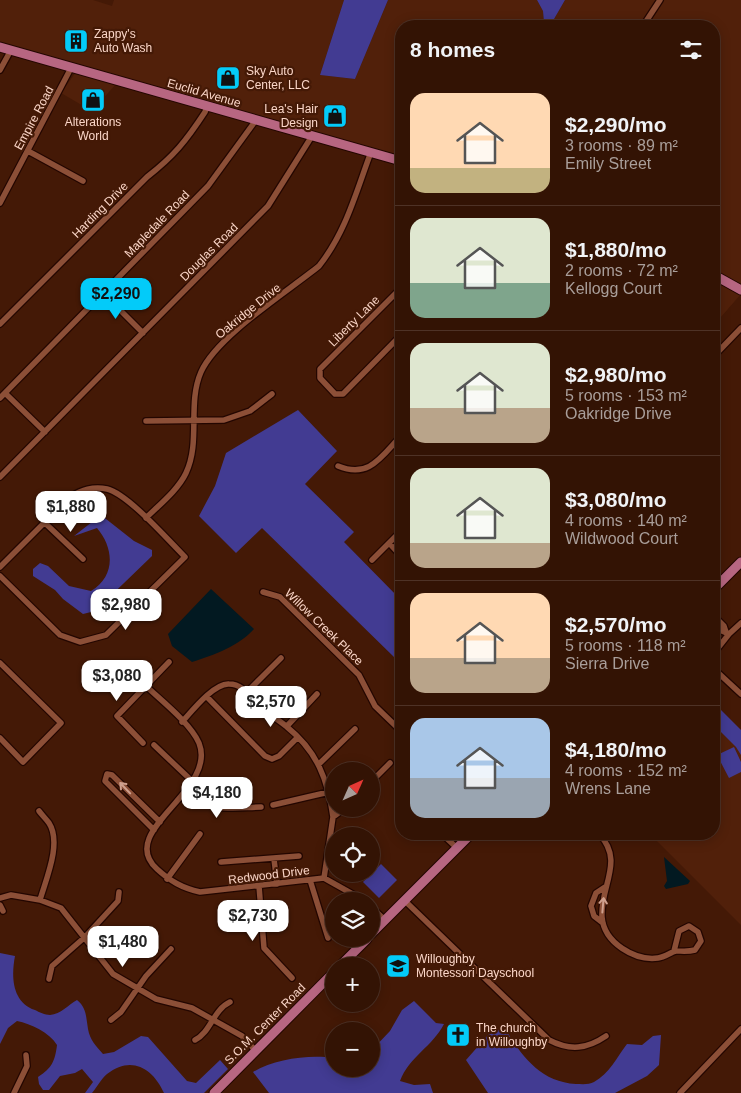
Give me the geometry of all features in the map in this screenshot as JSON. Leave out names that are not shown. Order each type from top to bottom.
[{"type":"main road","name":"Euclid Avenue","points":[[0,47],[207,107],[395,158]]},
{"type":"main road","points":[[720,278],[741,290]]},
{"type":"main road","points":[[720,583],[741,562]]},
{"type":"main road","points":[[382,923],[465,840]]},
{"type":"main road","points":[[349,957],[359,947]]},
{"type":"main road","name":"S.O.M. Center Road","points":[[214,1093],[325,981]]},
{"type":"street","points":[[647,20],[660,0]]},
{"type":"street","points":[[0,70],[11,50]]},
{"type":"street","name":"Empire Road","points":[[0,203],[71,68]]},
{"type":"street","name":"Harding Drive","points":[[0,324],[147,177],[184,145],[206,112],[207,107]]},
{"type":"street","name":"Mapledale Road","points":[[0,398],[208,186],[256,120]]},
{"type":"street","name":"Douglas Road","points":[[0,477],[268,206],[312,136]]},
{"type":"street","points":[[28,152],[83,181]]},
{"type":"street","name":"Oakridge Drive","points":[[146,518],[171,493],[186,473],[193,448],[194,391],[202,371],[212,354],[231,335],[319,266],[340,236],[371,152]]},
{"type":"street","points":[[103,293],[143,333]]},
{"type":"street","name":"Liberty Lane","points":[[395,294],[320,369],[320,378],[335,394],[343,394],[395,341]]},
{"type":"street","points":[[720,350],[741,328]]},
{"type":"street","points":[[5,393],[45,432]]},
{"type":"street","points":[[146,421],[224,420],[250,411],[272,394]]},
{"type":"street","points":[[338,466],[355,472],[369,468],[395,442]]},
{"type":"street","points":[[0,567],[70,497],[82,490],[96,488],[116,492],[146,518],[185,557],[112,630],[97,639],[80,642],[60,635],[0,576]]},
{"type":"street","points":[[45,522],[83,559]]},
{"type":"street","points":[[372,560],[395,537]]},
{"type":"street","points":[[389,543],[395,550]]},
{"type":"street","name":"Willow Creek Place","points":[[264,592],[280,597],[359,675],[375,706],[395,725]]},
{"type":"street","points":[[720,622],[728,633]]},
{"type":"street","points":[[720,644],[728,633],[741,622]]},
{"type":"street","points":[[720,629],[728,633]]},
{"type":"street","points":[[247,692],[281,658]]},
{"type":"street","points":[[143,743],[117,716],[169,662]]},
{"type":"street","points":[[0,663],[61,723],[23,762],[0,738]]},
{"type":"street","points":[[720,675],[741,694]]},
{"type":"street","points":[[182,722],[206,697],[220,686],[228,684],[238,686],[247,692],[260,708],[286,726],[310,749],[325,779]]},
{"type":"street","name":"Redwood Drive","points":[[147,687],[182,722],[199,743],[201,758],[198,770],[192,781],[147,840],[145,853],[153,865],[168,879],[186,889],[200,892],[324,878],[349,892]]},
{"type":"street","points":[[286,726],[318,694]]},
{"type":"street","points":[[206,697],[265,756],[272,759],[279,756],[298,737]]},
{"type":"street","points":[[319,764],[355,729]]},
{"type":"street","points":[[154,745],[192,781]]},
{"type":"street","points":[[380,773],[390,763]]},
{"type":"street","points":[[154,830],[105,781],[107,774],[112,775],[160,822]]},
{"type":"street","points":[[185,791],[198,802],[210,807],[261,807]]},
{"type":"street","points":[[273,805],[325,793]]},
{"type":"street","points":[[39,811],[50,824],[54,836],[53,850],[40,900]]},
{"type":"street","points":[[324,878],[333,818]]},
{"type":"street","points":[[168,879],[200,834]]},
{"type":"street","points":[[448,840],[457,848]]},
{"type":"street","points":[[604,840],[608,845],[613,861],[610,877],[605,886],[596,893],[591,906],[594,916],[603,923],[618,945],[634,955],[658,958],[674,951],[689,952],[697,948],[701,941],[698,932],[689,926],[680,930],[674,951]]},
{"type":"street","points":[[221,862],[299,856]]},
{"type":"street","points":[[274,859],[276,884]]},
{"type":"street","points":[[310,880],[325,928]]},
{"type":"street","points":[[259,886],[264,948],[292,978]]},
{"type":"street","points":[[603,923],[605,886]]},
{"type":"street","points":[[49,979],[52,966],[85,937],[118,901],[119,892]]},
{"type":"street","points":[[0,898],[11,895],[40,900],[61,908],[113,974],[136,989],[165,1002],[192,1008],[242,1036],[256,1050]]},
{"type":"street","points":[[404,900],[549,1040],[569,1048],[582,1047],[606,1036]]},
{"type":"street","points":[[112,1020],[121,1012],[136,989],[171,949]]},
{"type":"street","points":[[194,1040],[203,1036],[223,1005],[230,1002]]},
{"type":"street","points":[[680,1093],[741,1029]]},
{"type":"street","points":[[14,1093],[27,1066],[26,1055]]},
{"type":"shaded area","points":[[0,0],[93,0],[112,6],[114,0],[344,0],[320,75],[355,79],[388,0],[537,0],[543,11],[544,20],[395,20],[395,155],[290,127],[216,103],[214,107],[0,46]]},
{"type":"shaded area","points":[[344,0],[388,0],[355,79],[320,75]]},
{"type":"shaded area","points":[[537,0],[565,0],[553,20],[544,20],[543,11]]},
{"type":"shaded area","points":[[565,0],[741,0],[741,288],[720,276],[720,20],[553,20]]},
{"type":"shaded area","points":[[76,72],[117,83],[92,111],[61,93]]},
{"type":"shaded area","points":[[720,282],[741,294],[720,318]]},
{"type":"shaded area","points":[[298,410],[337,451],[305,484],[354,532],[344,542],[395,594],[394,657],[262,528],[236,553],[199,516],[215,486],[226,453]]},
{"type":"shaded area","points":[[101,515],[134,541],[152,550],[152,556],[95,611],[83,614],[63,599],[55,590],[33,576],[33,569],[40,563],[48,566],[69,586],[91,591],[99,585],[105,578],[110,561],[107,544],[103,536],[97,528],[74,536]]},
{"type":"shaded area","points":[[720,709],[741,730],[741,755],[736,747],[720,731]]},
{"type":"shaded area","points":[[720,721],[741,743],[741,925],[656,840],[720,840]]},
{"type":"shaded area","points":[[734,747],[741,762],[741,772],[729,778],[720,761],[720,754]]},
{"type":"shaded area","points":[[380,865],[397,880],[380,897],[380,892],[373,892],[363,882],[380,882]]},
{"type":"shaded area","points":[[0,953],[15,956],[13,972],[15,988],[27,1006],[50,1015],[61,1011],[77,1000],[83,1006],[90,1036],[103,1054],[114,1052],[141,1036],[148,1037],[187,1081],[196,1083],[220,1060],[228,1069],[204,1093],[164,1093],[154,1077],[140,1067],[133,1065],[124,1065],[107,1074],[92,1093],[85,1093],[93,1082],[82,1069],[75,1073],[60,1076],[49,1090],[43,1090],[39,1084],[38,1077],[50,1067],[54,1060],[57,1045],[54,1040],[39,1029],[17,1021],[8,1028],[0,1044]]},
{"type":"shaded area","points":[[414,1001],[436,1023],[444,1024],[434,1039],[409,1065],[400,1081],[414,1085],[430,1084],[433,1093],[269,1093],[253,1072],[282,1061],[303,1057],[324,1057],[325,1077],[380,1077],[380,1042],[390,1031],[402,1010]]},
{"type":"shaded area","points":[[504,1027],[517,1047],[533,1065],[552,1078],[563,1082],[590,1084],[599,1079],[608,1070],[627,1044],[642,1045],[653,1036],[661,1035],[659,1065],[647,1076],[615,1093],[488,1093],[466,1060],[488,1035]]},
{"type":"water","points":[[211,589],[254,629],[234,645],[192,662],[172,646],[168,634]]},
{"type":"water","points":[[664,857],[690,881],[688,884],[666,889],[664,886],[667,881]]},
{"type":"place","name":"Zappy's Auto Wash","points":[[76,41]]},
{"type":"place","name":"Sky Auto Center, LLC","points":[[228,78]]},
{"type":"place","name":"Alterations World","points":[[93,100]]},
{"type":"place","name":"Lea's Hair Design","points":[[335,116]]},
{"type":"place","name":"Willoughby Montessori Dayschool","points":[[398,966]]},
{"type":"place","name":"The church in Willoughby","points":[[458,1035]]}]
